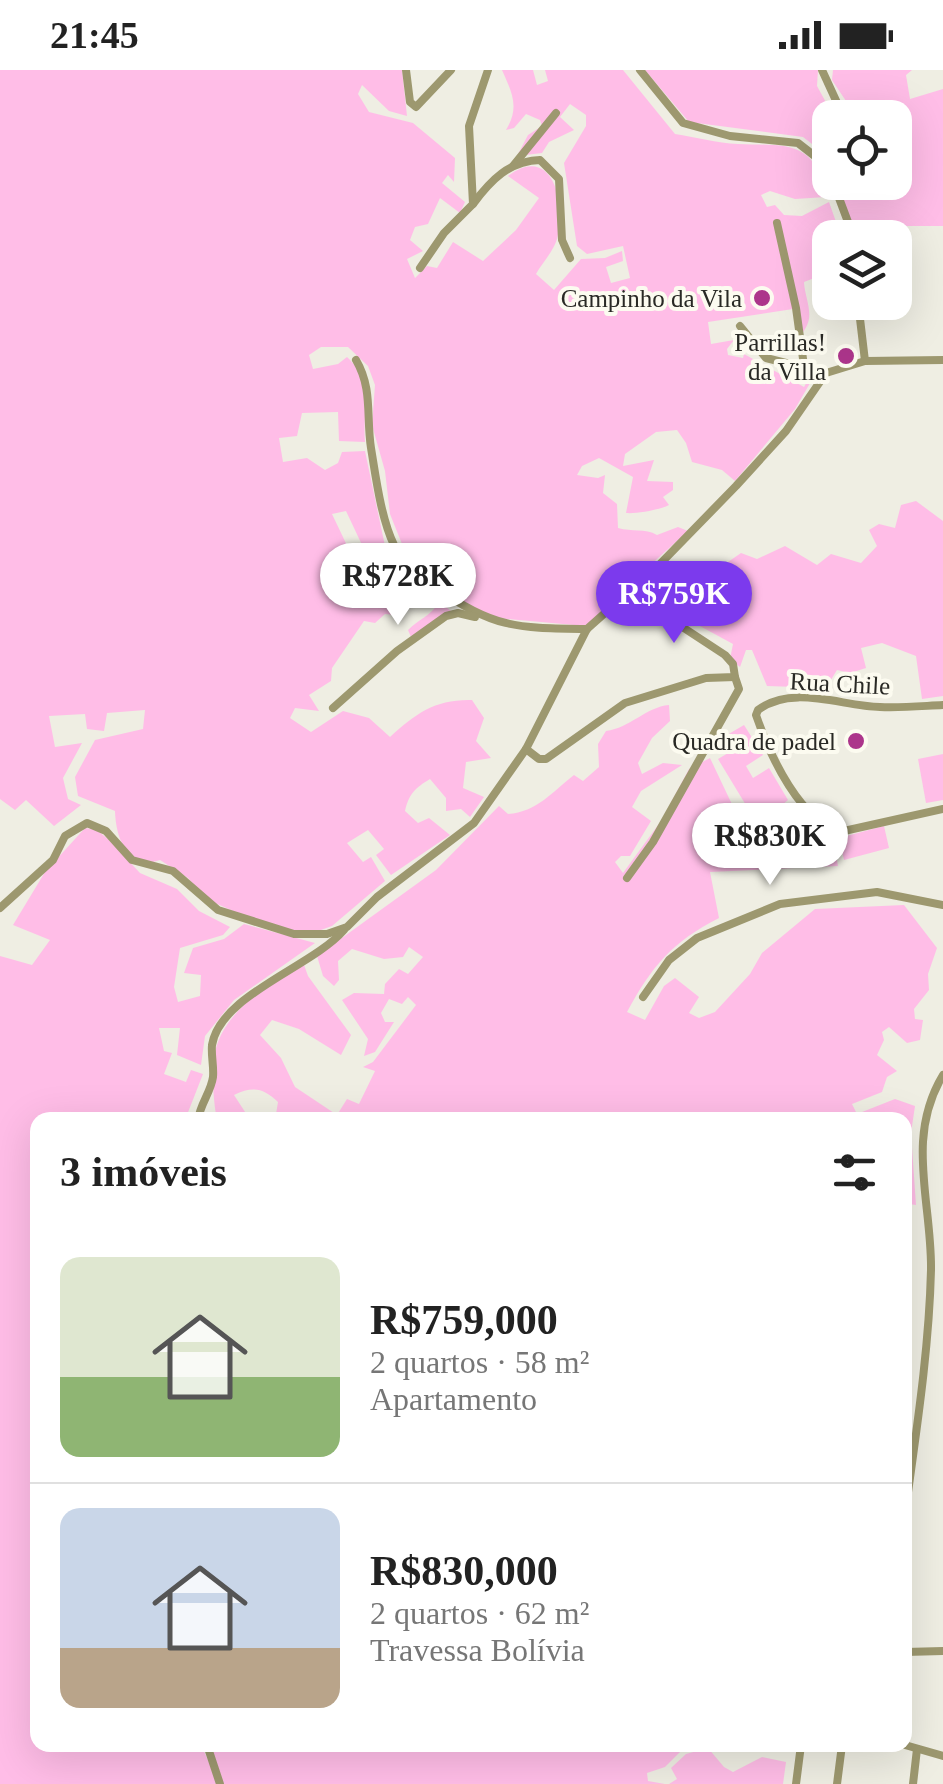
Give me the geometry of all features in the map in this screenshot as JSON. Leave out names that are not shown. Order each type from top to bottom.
[{"type":"street","points":[[406,70],[410,102],[416,107],[451,70]]},
{"type":"street","points":[[474,204],[470,126],[488,70]]},
{"type":"street","points":[[640,70],[683,123],[730,136],[798,143],[812,154]]},
{"type":"street","points":[[822,70],[836,100]]},
{"type":"street","points":[[420,268],[444,233],[487,186],[513,166],[556,113]]},
{"type":"street","points":[[513,166],[540,160],[553,170],[562,196],[562,240],[570,258]]},
{"type":"street","points":[[777,222],[804,366]]},
{"type":"street","points":[[860,320],[865,361]]},
{"type":"street","points":[[740,326],[766,358],[826,373],[865,361],[943,360]]},
{"type":"street","points":[[356,360],[369,388],[372,452],[392,542],[422,578],[484,620]]},
{"type":"street","points":[[201,1112],[212,1081],[212,1048],[218,1031],[256,991],[332,944],[421,861],[462,836],[526,749],[587,629],[630,592],[786,431],[826,373]]},
{"type":"street","points":[[627,878],[652,842],[739,689],[734,664],[630,592]]},
{"type":"street","points":[[333,708],[397,652],[451,613],[536,628],[587,629]]},
{"type":"street","points":[[526,749],[539,759],[546,759],[625,703],[706,678],[735,677]]},
{"type":"street","name":"Rua Chile","points":[[943,705],[876,707],[803,698],[775,700],[756,715],[802,808],[830,829],[844,831],[943,809]]},
{"type":"street","points":[[0,908],[53,860],[65,836],[87,823],[106,831],[132,860],[173,871],[218,910],[294,934],[327,934],[347,926]]},
{"type":"street","points":[[642,997],[669,960],[697,938],[780,904],[877,892],[943,905]]},
{"type":"street","points":[[912,1447],[931,1265],[920,1142],[928,1106],[943,1075]]},
{"type":"street","points":[[912,1652],[943,1651]]},
{"type":"street","points":[[912,1747],[943,1756]]},
{"type":"street","points":[[913,1784],[917,1749]]},
{"type":"street","points":[[209,1752],[220,1784]]},
{"type":"street","points":[[796,1784],[800,1752]]},
{"type":"street","points":[[837,1784],[841,1752]]},
{"type":"shaded area","points":[[0,70],[402,70],[407,116],[389,111],[362,85],[358,94],[369,112],[413,123],[455,158],[454,182],[448,175],[442,183],[465,202],[460,213],[440,198],[428,224],[415,227],[410,240],[423,251],[407,259],[415,278],[427,266],[437,268],[453,242],[483,261],[516,230],[539,198],[508,176],[523,168],[536,167],[553,182],[560,225],[553,248],[536,274],[554,290],[581,259],[605,258],[622,251],[623,261],[606,267],[611,283],[630,278],[623,246],[587,254],[577,246],[564,163],[586,126],[586,115],[570,104],[560,117],[574,130],[549,142],[542,153],[517,156],[528,135],[542,126],[540,120],[526,114],[514,128],[506,130],[514,107],[502,70],[533,70],[537,85],[548,81],[545,70],[623,70],[675,134],[784,146],[806,155],[812,162],[812,198],[795,199],[770,191],[761,195],[767,207],[775,205],[784,215],[802,216],[829,202],[835,220],[812,220],[812,279],[804,282],[807,326],[803,332],[793,309],[708,322],[711,344],[734,340],[727,349],[728,355],[743,358],[744,354],[804,387],[808,380],[794,374],[797,370],[813,378],[795,409],[735,481],[722,470],[692,462],[677,430],[656,432],[625,454],[623,466],[654,460],[647,481],[673,482],[673,490],[663,497],[669,505],[665,507],[626,513],[633,477],[599,458],[582,466],[577,475],[605,475],[603,493],[617,504],[618,528],[657,535],[678,527],[688,531],[625,588],[625,581],[615,570],[603,573],[602,584],[607,590],[598,598],[606,610],[585,626],[486,617],[456,597],[404,549],[390,514],[385,471],[372,425],[375,385],[368,366],[348,347],[321,347],[309,355],[313,369],[338,364],[347,357],[356,367],[365,387],[365,442],[339,441],[338,412],[302,413],[297,436],[279,438],[283,462],[307,458],[325,470],[338,463],[342,452],[365,451],[385,546],[363,547],[346,511],[332,514],[353,558],[381,555],[451,611],[411,637],[408,630],[438,604],[424,601],[415,608],[410,606],[409,598],[397,602],[394,615],[385,614],[375,623],[364,621],[332,668],[331,681],[309,695],[319,711],[295,708],[290,718],[311,732],[343,711],[369,718],[390,737],[427,709],[472,700],[484,718],[476,741],[491,758],[466,762],[463,788],[484,797],[470,817],[461,809],[446,811],[446,798],[430,779],[413,792],[405,811],[418,823],[429,818],[450,835],[391,875],[376,855],[384,849],[368,830],[347,843],[363,862],[371,857],[385,881],[332,926],[307,935],[249,918],[206,899],[188,878],[160,860],[142,865],[121,842],[115,811],[78,796],[75,777],[95,740],[143,729],[145,710],[107,713],[104,731],[87,729],[85,714],[49,716],[55,747],[82,743],[63,778],[68,799],[81,805],[54,826],[26,800],[15,810],[0,799]]},
{"type":"shaded area","points":[[645,70],[818,70],[817,86],[825,100],[812,100],[812,144],[803,137],[689,122]]},
{"type":"shaded area","points":[[833,70],[912,70],[906,75],[910,99],[943,89],[943,226],[912,226],[912,220],[851,220],[841,200],[912,200],[912,100],[845,100],[832,80]]},
{"type":"shaded area","points":[[916,501],[943,521],[943,696],[922,699],[916,656],[882,643],[861,648],[866,668],[850,673],[837,670],[826,688],[767,686],[752,650],[746,650],[740,667],[730,659],[733,644],[698,625],[683,627],[677,620],[691,604],[694,592],[679,594],[664,571],[676,562],[692,580],[705,578],[741,553],[757,559],[785,546],[817,565],[831,554],[861,563],[877,546],[869,530],[879,524],[895,528],[901,505]]},
{"type":"shaded area","points":[[669,705],[670,721],[652,738],[638,763],[642,774],[663,763],[682,765],[641,791],[632,807],[651,821],[630,856],[621,856],[615,862],[623,873],[661,821],[689,769],[710,758],[747,836],[772,823],[800,858],[818,847],[834,844],[838,866],[710,872],[719,918],[688,936],[665,957],[627,1012],[645,1020],[664,986],[675,978],[699,997],[689,1013],[699,1018],[715,1012],[750,974],[762,953],[815,909],[904,905],[937,948],[928,974],[929,990],[914,1009],[915,1019],[923,1020],[920,1040],[907,1043],[889,1027],[882,1032],[884,1040],[877,1055],[897,1071],[887,1077],[882,1092],[852,1104],[856,1112],[339,1112],[347,1099],[359,1104],[375,1071],[363,1067],[373,1062],[416,1005],[408,997],[402,1004],[389,999],[381,1013],[385,1022],[394,1022],[375,1052],[364,1056],[368,1039],[342,1000],[354,993],[384,994],[385,984],[399,969],[408,974],[423,957],[409,947],[403,957],[384,959],[352,949],[338,961],[339,980],[334,986],[323,976],[317,956],[436,870],[499,806],[508,814],[518,812],[544,800],[574,775],[583,781],[599,767],[598,744],[606,731]]},
{"type":"shaded area","points":[[744,725],[763,755],[746,766],[753,778],[769,768],[788,800],[758,825],[718,759],[735,749],[727,735]]},
{"type":"shaded area","points":[[943,754],[943,800],[926,803],[918,759]]},
{"type":"shaded area","points":[[884,826],[889,848],[844,860],[839,838]]},
{"type":"shaded area","points":[[85,828],[97,830],[140,873],[177,889],[199,911],[230,927],[223,935],[180,948],[174,987],[178,1002],[200,996],[201,975],[184,973],[193,948],[224,939],[244,924],[315,943],[234,1000],[205,1036],[201,1065],[177,1055],[180,1028],[159,1028],[164,1051],[172,1053],[164,1074],[186,1082],[191,1070],[203,1074],[188,1112],[30,1112],[30,1752],[204,1752],[219,1784],[0,1784],[0,956],[32,965],[50,940],[13,925],[45,872]]},
{"type":"shaded area","points":[[303,962],[308,976],[351,1035],[341,1055],[299,1029],[272,1020],[260,1035],[281,1058],[295,1087],[332,1112],[276,1112],[278,1102],[262,1091],[247,1090],[234,1095],[245,1112],[216,1112],[213,1070],[215,1050],[224,1030],[254,996]]},
{"type":"shaded area","points":[[895,1099],[915,1106],[912,1126],[912,1112],[862,1112]]},
{"type":"shaded area","points":[[912,1147],[916,1205],[912,1204]]},
{"type":"shaded area","points":[[209,1752],[680,1752],[665,1767],[647,1773],[648,1781],[665,1784],[224,1784]]},
{"type":"shaded area","points":[[711,1752],[733,1772],[762,1757],[786,1762],[783,1784],[669,1784],[677,1779],[671,1768],[686,1754]]},
{"type":"place","name":"Campinho da Vila","points":[[762,298]]},
{"type":"place","name":"Parrillas! da Villa","points":[[846,356]]},
{"type":"place","name":"Quadra de padel","points":[[856,741]]}]
